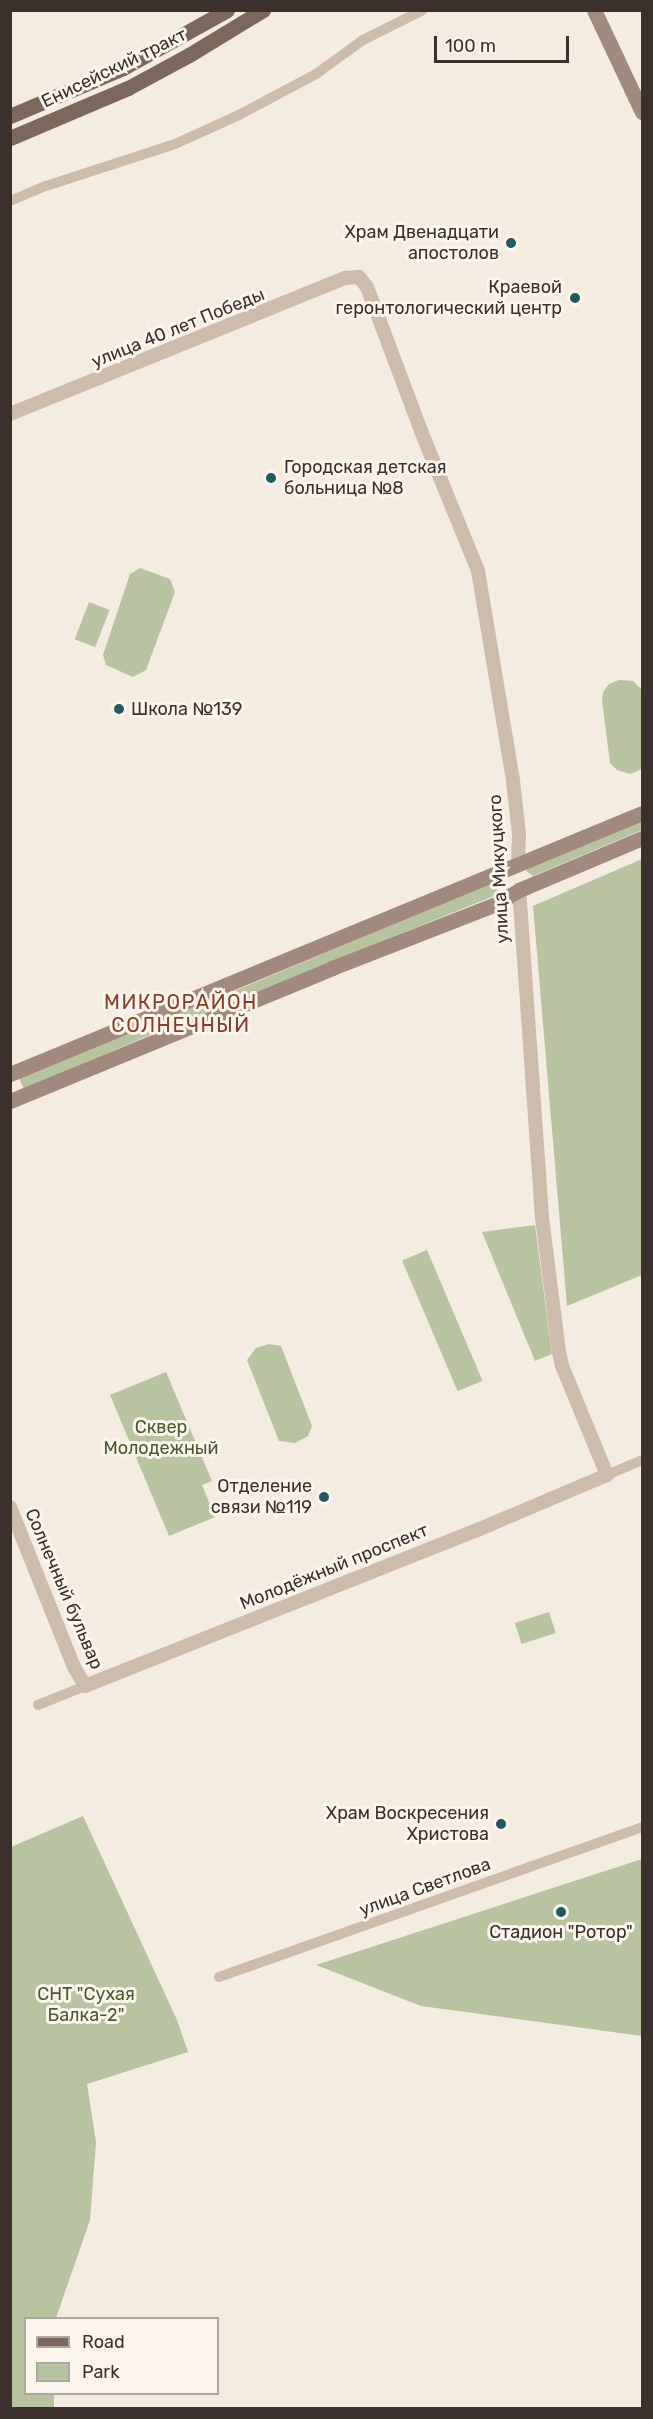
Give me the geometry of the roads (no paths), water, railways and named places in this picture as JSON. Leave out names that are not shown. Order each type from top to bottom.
[{"type":"main road","name":"Енисейский тракт","points":[[10,116],[123,68],[227,10]]},
{"type":"main road","name":"Енисейский тракт","points":[[10,138],[128,87],[189,55],[263,10]]},
{"type":"main road","points":[[594,10],[642,112]]},
{"type":"main road","points":[[10,1074],[219,990],[642,813]]},
{"type":"main road","points":[[10,1101],[227,1011],[494,905],[519,890],[642,838]]},
{"type":"main road","name":"улица Микуцкого","points":[[518,865],[519,890]]},
{"type":"main road","points":[[219,990],[227,1011]]},
{"type":"street","points":[[10,201],[46,186],[175,144],[239,115],[316,74],[363,40],[423,10]]},
{"type":"street","name":"улица 40 лет Победы","points":[[10,414],[345,278],[359,277]]},
{"type":"street","name":"улица Микуцкого","points":[[359,277],[367,287],[421,431],[478,570],[513,781],[519,834],[518,865]]},
{"type":"street","name":"улица Микуцкого","points":[[519,890],[542,1217],[557,1341],[562,1366],[607,1475]]},
{"type":"street","name":"Молодёжный проспект","points":[[38,1705],[475,1531],[642,1460]]},
{"type":"street","name":"Солнечный бульвар","points":[[10,1507],[74,1667],[85,1686]]},
{"type":"street","name":"улица Светлова","points":[[219,1977],[642,1827]]},
{"type":"place","name":"Храм Двенадцати апостолов","points":[[511,243]]},
{"type":"place","name":"Краевой геронтологический центр","points":[[575,298]]},
{"type":"place","name":"Городская детская больница №8","points":[[271,478]]},
{"type":"place","name":"Школа №139","points":[[119,709]]},
{"type":"place","name":"Отделение связи №119","points":[[324,1497]]},
{"type":"place","name":"Храм Воскресения Христова","points":[[501,1824]]},
{"type":"place","name":"Стадион \"Ротор\"","points":[[561,1912]]},
{"type":"district","name":"МИКРОРАЙОН СОЛНЕЧНЫЙ","points":[[181,1014]]},
{"type":"park label","name":"Сквер Молодежный","points":[[161,1438]]},
{"type":"park label","name":"СНТ \"Сухая Балка-2\"","points":[[86,2005]]}]
